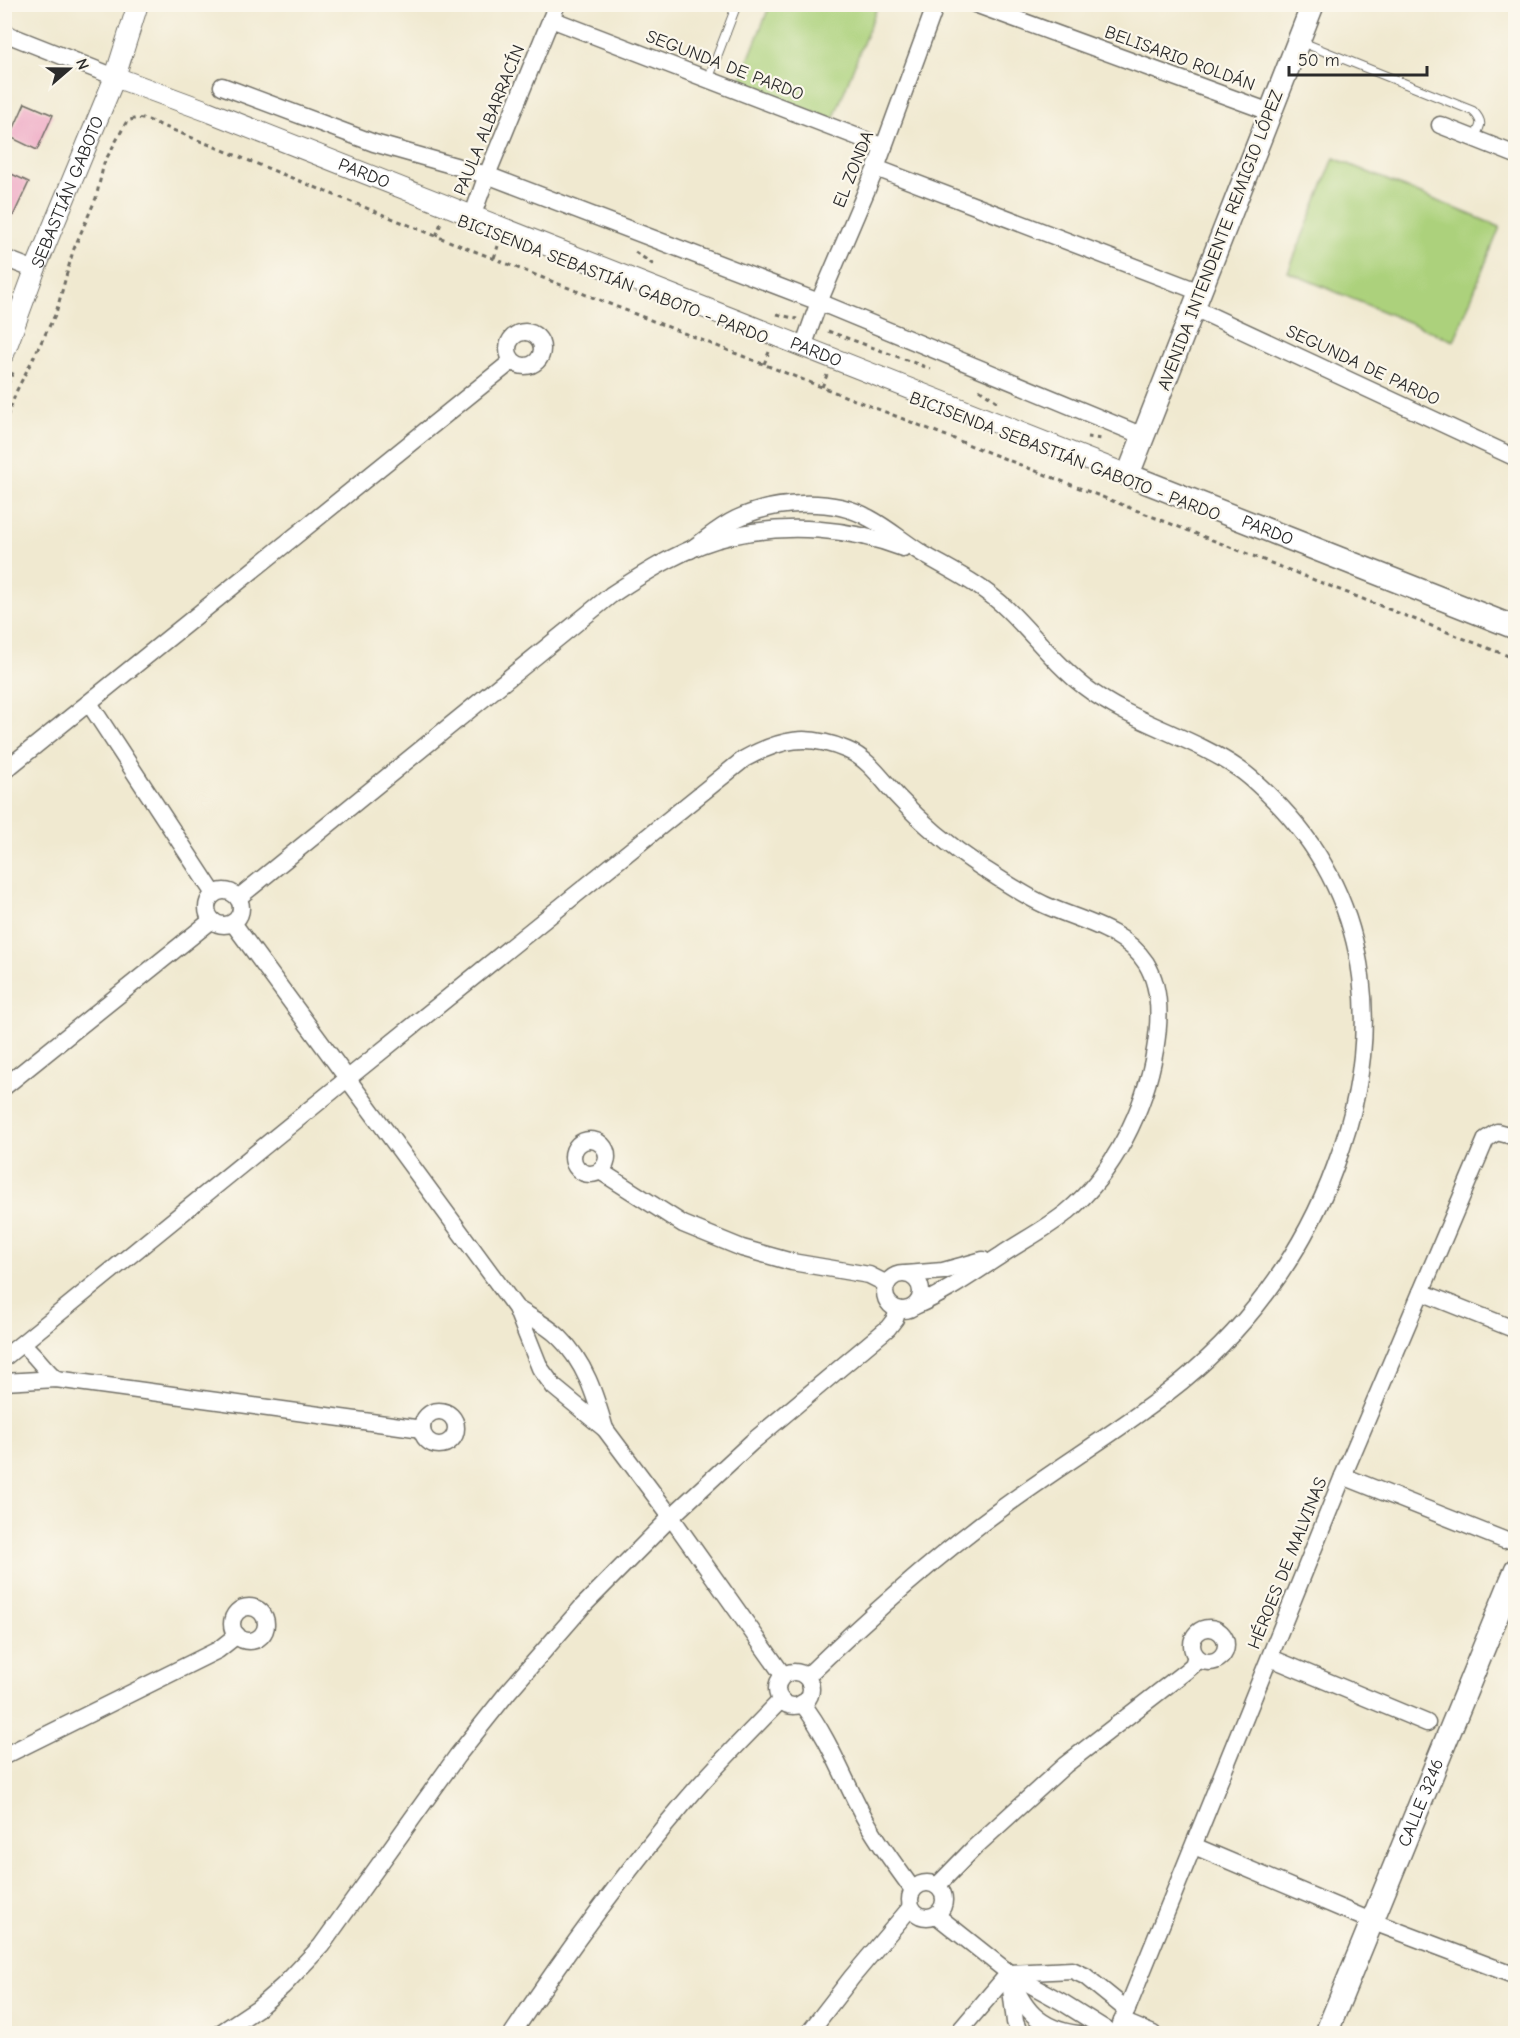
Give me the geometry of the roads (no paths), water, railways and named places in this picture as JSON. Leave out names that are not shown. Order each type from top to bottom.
[{"type":"main road","name":"AVENIDA INTENDENTE REMIGIO LÓPEZ","points":[[1128,475],[1313,4]]},
{"type":"main road","name":"PARDO","points":[[1128,475],[1515,628]]},
{"type":"main road","name":"CALLE 3246","points":[[1326,2034],[1515,1569]]},
{"type":"street","name":"SEBASTIÁN GABOTO","points":[[11,357],[35,270],[115,77],[138,4]]},
{"type":"street","name":"EL ZONDA","points":[[803,347],[819,302],[876,168],[936,4]]},
{"type":"street","name":"BELISARIO ROLDÁN","points":[[975,4],[1270,112]]},
{"type":"street","name":"SEGUNDA DE PARDO","points":[[554,12],[708,80],[884,147]]},
{"type":"street","name":"PAULA ALBARRACÍN","points":[[472,217],[554,12]]},
{"type":"street","points":[[4,33],[115,77]]},
{"type":"street","name":"PARDO","points":[[115,77],[1128,475]]},
{"type":"street","name":"PARDO","points":[[222,86],[374,143],[487,175],[819,302],[1140,443]]},
{"type":"street","points":[[1440,125],[1515,155]]},
{"type":"street","name":"SEGUNDA DE PARDO","points":[[876,168],[1197,300],[1514,454]]},
{"type":"street","points":[[4,258],[35,270]]},
{"type":"street","points":[[4,771],[512,361]]},
{"type":"street","points":[[238,898],[611,595],[638,577],[690,550],[734,520],[761,510],[790,504],[820,504],[868,517],[933,559],[967,577],[989,592],[1052,658],[1096,695],[1122,712],[1220,757],[1244,772],[1296,823],[1319,855],[1337,888],[1362,976],[1364,1013],[1363,1050],[1358,1087],[1348,1130],[1335,1168],[1297,1248],[1277,1280],[1238,1329],[1207,1360],[1166,1395],[1052,1472],[959,1540],[883,1603],[806,1677]]},
{"type":"street","points":[[808,529],[809,504]]},
{"type":"street","points":[[690,550],[729,536],[773,529],[808,529],[851,534],[884,542],[933,559]]},
{"type":"street","points":[[89,703],[214,894]]},
{"type":"street","points":[[4,1358],[744,759],[765,747],[790,739],[830,744],[860,756],[926,825],[979,865],[1046,905],[1100,926],[1119,937],[1142,958],[1154,984],[1158,1004],[1158,1022],[1152,1066],[1139,1105],[1123,1140],[1098,1179],[1068,1211],[1049,1226],[937,1297],[907,1310],[898,1310],[890,1305],[887,1299],[885,1293],[887,1284],[894,1277],[966,1266],[1009,1250]]},
{"type":"street","points":[[224,891],[238,898],[241,903],[240,914],[233,923],[222,925],[212,920],[207,909],[214,894],[224,891]]},
{"type":"street","points":[[4,1087],[212,920]]},
{"type":"street","points":[[233,923],[516,1308],[540,1368],[554,1387],[605,1429],[671,1517],[783,1675]]},
{"type":"street","name":"HÉROES DE MALVINAS","points":[[1120,2025],[1343,1476],[1486,1139],[1497,1132],[1515,1137]]},
{"type":"street","points":[[600,1172],[683,1224],[742,1248],[792,1262],[869,1275],[887,1284]]},
{"type":"street","points":[[906,1274],[917,1280],[920,1286],[921,1298],[915,1306]]},
{"type":"street","points":[[1421,1292],[1515,1330]]},
{"type":"street","points":[[516,1308],[550,1329],[568,1348],[586,1373],[605,1429]]},
{"type":"street","points":[[219,2034],[258,2008],[283,1986],[321,1946],[457,1756],[508,1692],[583,1606],[671,1517],[752,1442],[888,1328],[898,1310]]},
{"type":"street","points":[[22,1344],[56,1379]]},
{"type":"street","points":[[4,1382],[56,1379],[422,1429]]},
{"type":"street","points":[[1343,1476],[1504,1540]]},
{"type":"street","points":[[4,1756],[226,1646],[237,1635]]},
{"type":"street","points":[[937,1886],[975,1847],[1065,1765],[1186,1671],[1196,1656]]},
{"type":"street","points":[[1271,1658],[1427,1724]]},
{"type":"street","points":[[794,1672],[806,1677],[811,1689],[810,1695],[802,1703],[791,1706],[781,1700],[777,1690],[779,1679],[783,1675],[794,1672]]},
{"type":"street","points":[[512,2034],[581,1936],[683,1803],[781,1700]]},
{"type":"street","points":[[802,1703],[819,1725],[870,1826],[912,1898],[919,1915],[930,1917],[936,1915],[944,1900],[937,1886],[927,1883],[916,1886],[912,1898],[808,2034]]},
{"type":"street","points":[[1194,1846],[1371,1921],[1515,1976]]},
{"type":"street","points":[[936,1915],[1009,1973],[1062,2002],[1120,2025],[1153,2034]]},
{"type":"street","points":[[957,2034],[1009,1973],[1072,1970],[1084,1976],[1120,2025]]},
{"type":"street","points":[[1009,1973],[1012,2008],[1020,2034]]},
{"type":"street","points":[[1009,1973],[1018,1996],[1036,2018],[1078,2034]]},
{"type":"lane","points":[[708,80],[737,4]]},
{"type":"lane","points":[[1298,41],[1473,111],[1479,117],[1480,128],[1474,138]]}]
